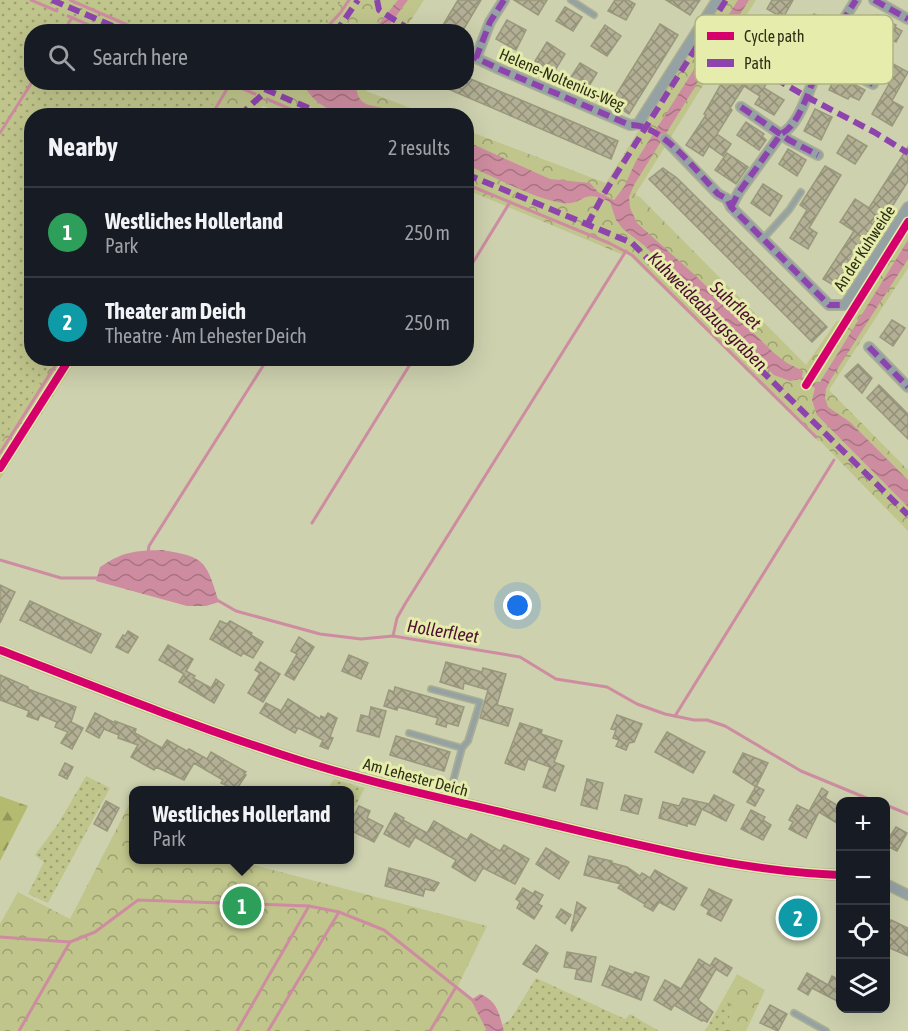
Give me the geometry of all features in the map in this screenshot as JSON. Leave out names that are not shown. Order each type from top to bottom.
[{"type":"street","name":"Helene-Noltenius-Weg","points":[[504,0],[490,22],[476,58],[630,125],[638,124],[695,35]]},
{"type":"street","name":"Helene-Noltenius-Weg","points":[[707,15],[717,0]]},
{"type":"street","points":[[848,15],[856,0]]},
{"type":"street","points":[[874,0],[908,20]]},
{"type":"street","points":[[731,207],[739,192],[803,107],[813,84]]},
{"type":"street","points":[[741,107],[818,155]]},
{"type":"street","points":[[665,139],[718,194],[727,199],[731,207],[763,239]]},
{"type":"street","name":"An der Kuhweide","points":[[763,239],[829,305],[845,305],[908,207]]},
{"type":"street","points":[[869,347],[908,387]]},
{"type":"street","name":"Am Lehester Deich","points":[[0,650],[157,711],[281,755],[448,800],[707,860],[795,872],[836,875]]},
{"type":"street","points":[[890,886],[908,895]]},
{"type":"lane","points":[[571,0],[594,15]]},
{"type":"lane","points":[[763,239],[789,210],[801,192]]},
{"type":"lane","name":"Am Lehester Deich","points":[[430,689],[480,702],[468,741],[462,748],[448,800]]},
{"type":"lane","points":[[410,733],[462,748]]},
{"type":"lane","points":[[794,1013],[826,1031]]},
{"type":"green space","points":[[0,0],[342,0],[322,24],[24,24],[24,90],[221,90],[211,108],[24,108],[24,366],[50,366],[0,444]]},
{"type":"green space","points":[[342,0],[424,0],[409,24],[322,24]]},
{"type":"green space","points":[[720,0],[756,0],[747,15],[711,15]]},
{"type":"green space","points":[[695,40],[695,84],[704,84],[635,195],[640,197],[806,365],[836,322],[842,319],[908,214],[908,268],[829,390],[908,470],[908,531],[820,441],[628,254],[621,254],[474,193],[474,133],[606,183]]},
{"type":"green space","points":[[221,90],[367,90],[411,108],[268,108],[263,106],[261,108],[211,108]]},
{"type":"green space","points":[[50,366],[73,366],[0,479],[0,444]]},
{"type":"green space","points":[[86,776],[110,788],[48,903],[28,894],[44,862],[35,855],[58,824]]},
{"type":"green space","points":[[334,779],[365,788],[354,808],[354,786],[330,786]]},
{"type":"green space","points":[[0,796],[28,806],[0,861]]},
{"type":"green space","points":[[129,805],[129,864],[250,864],[487,926],[457,988],[479,1006],[498,1031],[0,1031],[0,924],[18,892],[70,919]]},
{"type":"green space","points":[[737,974],[765,990],[746,1031],[725,1031],[733,1006],[722,1001]]},
{"type":"green space","points":[[536,978],[625,1019],[630,1014],[659,1031],[504,1031],[502,1025],[510,1020]]},
{"type":"green space","points":[[722,1001],[733,1006],[725,1031],[705,1031]]},
{"type":"water","points":[[398,0],[408,0],[390,24],[379,24]]},
{"type":"water","points":[[738,0],[749,0],[740,15],[728,15]]},
{"type":"water","points":[[695,68],[697,84],[634,185],[629,197],[630,208],[637,223],[696,276],[774,353],[803,371],[802,377],[816,384],[820,382],[908,240],[908,259],[831,379],[825,398],[828,407],[850,422],[908,480],[908,507],[817,415],[812,400],[815,388],[800,379],[790,381],[774,375],[645,246],[623,229],[616,220],[610,202],[594,196],[575,202],[562,203],[527,192],[474,168],[474,145],[550,179],[590,183],[598,192],[614,200],[624,187],[636,161]]},
{"type":"water","points":[[307,90],[357,90],[365,104],[384,108],[327,108],[314,99]]},
{"type":"water","points":[[162,550],[188,555],[202,563],[211,578],[219,602],[206,606],[187,606],[96,581],[100,567],[116,558],[136,552]]},
{"type":"water","points":[[480,994],[494,1004],[504,1031],[487,1031],[471,1000]]},
{"type":"building","points":[[458,0],[481,0],[467,24],[444,24]]},
{"type":"building","points":[[514,0],[547,0],[538,15]]},
{"type":"building","points":[[615,0],[628,0],[635,4],[626,20],[608,11]]},
{"type":"building","points":[[666,0],[700,0],[690,15]]},
{"type":"building","points":[[772,0],[793,0],[785,15],[778,15],[767,9]]},
{"type":"building","points":[[565,7],[582,17],[573,31],[556,21]]},
{"type":"building","points":[[507,20],[526,30],[516,50],[496,39]]},
{"type":"building","points":[[660,24],[678,35],[629,114],[611,103]]},
{"type":"building","points":[[893,24],[902,31],[896,42],[893,41]]},
{"type":"building","points":[[605,25],[621,36],[607,56],[591,46]]},
{"type":"building","points":[[547,42],[565,54],[554,72],[535,61]]},
{"type":"building","points":[[580,63],[597,73],[586,91],[569,80]]},
{"type":"building","points":[[893,64],[908,72],[892,101],[903,107],[892,126],[872,114],[889,84],[893,84]]},
{"type":"building","points":[[474,80],[618,141],[611,159],[451,90],[474,90]]},
{"type":"building","points":[[721,84],[745,84],[717,134],[731,144],[723,156],[709,146],[703,156],[686,145],[706,115],[704,114]]},
{"type":"building","points":[[745,84],[766,84],[764,88],[784,100],[774,115],[755,104],[760,96],[744,86]]},
{"type":"building","points":[[832,84],[853,84],[865,90],[859,100],[850,96],[848,99],[829,90]]},
{"type":"building","points":[[815,109],[832,117],[821,140],[804,131]]},
{"type":"building","points":[[746,122],[764,134],[762,136],[766,140],[759,150],[737,135]]},
{"type":"building","points":[[848,135],[867,146],[855,164],[837,153]]},
{"type":"building","points":[[908,147],[908,181],[885,218],[881,215],[875,222],[864,239],[867,241],[837,287],[823,279],[854,231],[840,222],[855,199],[869,208]]},
{"type":"building","points":[[788,149],[806,160],[797,176],[779,164]]},
{"type":"building","points":[[727,153],[748,167],[736,184],[715,170]]},
{"type":"building","points":[[825,166],[841,175],[809,228],[817,233],[808,249],[790,238],[807,210],[800,205]]},
{"type":"building","points":[[663,168],[677,178],[827,327],[812,342],[649,179]]},
{"type":"building","points":[[763,184],[782,196],[770,216],[751,203]]},
{"type":"building","points":[[892,320],[905,328],[893,346],[880,337]]},
{"type":"building","points":[[858,364],[872,378],[862,393],[845,376]]},
{"type":"building","points":[[879,385],[908,414],[908,439],[867,398]]},
{"type":"building","points":[[0,585],[15,592],[0,623]]},
{"type":"building","points":[[30,601],[101,634],[91,653],[20,620]]},
{"type":"building","points":[[220,621],[227,624],[230,621],[263,642],[253,658],[243,653],[241,656],[210,639]]},
{"type":"building","points":[[128,631],[138,637],[128,653],[116,647]]},
{"type":"building","points":[[299,637],[314,647],[294,680],[285,675],[297,654],[291,651]]},
{"type":"building","points":[[168,645],[193,659],[186,671],[195,676],[193,678],[211,688],[216,679],[224,685],[214,703],[179,682],[184,674],[159,660]]},
{"type":"building","points":[[349,655],[368,663],[361,679],[342,671]]},
{"type":"building","points":[[260,662],[280,674],[263,702],[248,693],[260,673],[255,670]]},
{"type":"building","points":[[446,662],[482,672],[483,668],[506,674],[497,705],[513,709],[508,726],[480,718],[488,690],[464,683],[463,689],[440,682]]},
{"type":"building","points":[[0,675],[28,689],[76,707],[71,722],[83,728],[72,749],[61,743],[68,732],[55,727],[57,722],[40,715],[38,720],[27,716],[29,711],[0,700]]},
{"type":"building","points":[[395,687],[464,707],[458,726],[447,723],[446,727],[436,724],[438,718],[398,707],[397,710],[384,706],[389,690],[394,692]]},
{"type":"building","points":[[288,699],[320,719],[321,716],[325,718],[328,713],[337,718],[328,749],[320,746],[323,740],[298,728],[295,733],[260,713],[266,703],[281,711]]},
{"type":"building","points":[[371,707],[386,711],[379,737],[357,731],[361,715],[369,717]]},
{"type":"building","points":[[95,713],[115,723],[115,721],[136,729],[135,733],[162,748],[167,740],[207,759],[211,752],[246,772],[244,774],[246,775],[239,786],[227,786],[221,783],[223,780],[194,763],[184,780],[156,767],[154,770],[131,757],[138,745],[118,738],[119,735],[104,729],[99,738],[86,731]]},
{"type":"building","points":[[617,715],[642,724],[634,742],[629,743],[626,750],[616,746],[619,740],[613,738],[616,730],[611,729]]},
{"type":"building","points":[[520,723],[542,730],[541,734],[562,741],[554,762],[564,766],[555,791],[543,787],[550,767],[528,759],[524,770],[505,763]]},
{"type":"building","points":[[667,732],[705,752],[693,773],[655,752]]},
{"type":"building","points":[[396,736],[450,752],[444,771],[390,755]]},
{"type":"building","points":[[743,753],[768,763],[756,787],[733,772]]},
{"type":"building","points":[[65,763],[73,767],[67,779],[59,775]]},
{"type":"building","points":[[587,779],[603,783],[597,809],[581,805]]},
{"type":"building","points":[[756,786],[764,790],[755,806],[747,802]]},
{"type":"building","points":[[822,788],[828,792],[825,798],[836,805],[836,823],[819,812],[806,838],[789,829],[793,822],[789,820],[797,805],[809,811]]},
{"type":"building","points":[[625,795],[642,799],[638,814],[621,810]]},
{"type":"building","points":[[714,795],[734,805],[726,821],[702,809],[695,825],[687,823],[687,826],[659,818],[663,802],[679,806],[683,798],[709,804]]},
{"type":"building","points":[[106,801],[119,808],[107,831],[94,824]]},
{"type":"building","points":[[359,806],[370,811],[367,818],[383,826],[374,842],[354,832],[354,815]]},
{"type":"building","points":[[751,810],[765,817],[763,820],[771,825],[763,840],[741,829]]},
{"type":"building","points":[[395,813],[427,833],[434,821],[467,840],[471,834],[500,851],[504,845],[529,859],[515,884],[483,868],[475,881],[452,867],[456,860],[415,837],[409,847],[384,834]]},
{"type":"building","points":[[896,827],[907,833],[897,851],[890,848],[891,835]]},
{"type":"building","points":[[546,848],[569,862],[559,879],[536,864]]},
{"type":"building","points":[[589,856],[612,861],[640,876],[642,873],[650,878],[655,870],[687,888],[674,910],[659,902],[653,911],[618,888],[621,884],[584,875]]},
{"type":"building","points":[[389,868],[439,883],[434,891],[425,889],[423,896],[385,886]]},
{"type":"building","points":[[523,888],[533,894],[535,891],[543,895],[538,904],[542,906],[534,919],[517,908],[520,902],[516,899]]},
{"type":"building","points":[[709,889],[732,900],[721,921],[707,914],[709,910],[701,905]]},
{"type":"building","points":[[577,902],[586,908],[572,931],[571,930]]},
{"type":"building","points":[[798,902],[812,910],[798,934],[784,926]]},
{"type":"building","points":[[561,909],[571,915],[565,924],[556,917]]},
{"type":"building","points":[[891,920],[908,928],[908,956],[890,948]]},
{"type":"building","points":[[536,945],[548,953],[537,972],[523,964]]},
{"type":"building","points":[[567,952],[596,957],[591,982],[575,979],[577,969],[564,967]]},
{"type":"building","points":[[715,958],[732,968],[727,976],[716,969],[698,1000],[713,1012],[707,1022],[674,1005],[671,1010],[654,1000],[665,980],[681,989],[699,959],[710,966]]},
{"type":"building","points":[[610,966],[633,975],[635,972],[649,977],[641,1000],[602,985]]},
{"type":"building","points":[[807,973],[828,985],[832,976],[836,978],[836,1000],[812,988],[808,995],[798,989]]},
{"type":"building","points":[[770,1005],[787,1014],[778,1031],[760,1023]]},
{"type":"waterway","name":"Kuhweideabzugsgraben","points":[[31,0],[57,11]]},
{"type":"waterway","points":[[70,0],[126,24]]},
{"type":"waterway","points":[[330,24],[349,0]]},
{"type":"waterway","name":"Kuhweideabzugsgraben","points":[[68,16],[86,24]]},
{"type":"waterway","points":[[68,24],[72,18]]},
{"type":"waterway","points":[[0,133],[27,90]]},
{"type":"waterway","points":[[216,108],[226,90]]},
{"type":"waterway","name":"Kuhweideabzugsgraben","points":[[246,90],[255,94]]},
{"type":"waterway","name":"Kuhweideabzugsgraben","points":[[267,99],[288,108]]},
{"type":"waterway","name":"Kuhweideabzugsgraben","points":[[474,187],[609,243],[632,255],[816,437]]},
{"type":"waterway","points":[[474,261],[510,202]]},
{"type":"waterway","points":[[393,636],[397,618],[405,604],[626,251]]},
{"type":"waterway","points":[[0,453],[55,366]]},
{"type":"waterway","points":[[148,553],[149,546],[263,366]]},
{"type":"waterway","points":[[312,523],[409,366]]},
{"type":"waterway","points":[[675,716],[834,460]]},
{"type":"waterway","name":"Hollerfleet","points":[[0,560],[61,578],[99,578]]},
{"type":"waterway","name":"Hollerfleet","points":[[217,600],[236,611],[320,634],[361,639],[393,636],[520,657],[556,679],[607,687],[637,704],[665,714],[694,720],[707,720],[725,726],[801,771],[864,797]]},
{"type":"waterway","name":"Hollerfleet","points":[[890,807],[908,814]]},
{"type":"waterway","points":[[0,937],[70,942],[95,932],[138,900],[309,906],[339,912],[384,930],[475,1002]]},
{"type":"waterway","points":[[237,1031],[309,906]]},
{"type":"waterway","points":[[268,1031],[339,912]]},
{"type":"waterway","points":[[19,1031],[70,942]]},
{"type":"waterway","points":[[430,1031],[456,987]]},
{"type":"marked path","points":[[52,0],[108,24]]},
{"type":"marked path","points":[[341,24],[358,0]]},
{"type":"marked path","points":[[377,0],[379,10],[401,24]]},
{"type":"marked path","points":[[504,0],[490,22],[476,58],[630,125],[654,132],[666,140],[690,162],[718,194],[727,199],[731,207],[829,305],[845,305]]},
{"type":"marked path","points":[[717,15],[726,0]]},
{"type":"marked path","points":[[847,15],[856,0]]},
{"type":"marked path","points":[[874,0],[908,19]]},
{"type":"marked path","points":[[587,225],[605,192],[695,49]]},
{"type":"marked path","points":[[785,84],[908,153]]},
{"type":"marked path","points":[[731,207],[739,192],[781,134],[797,117],[812,84]]},
{"type":"marked path","points":[[267,90],[308,108]]},
{"type":"marked path","points":[[248,108],[267,90]]},
{"type":"marked path","points":[[741,107],[789,140],[818,155]]},
{"type":"marked path","points":[[474,177],[632,243],[908,515]]},
{"type":"marked path","points":[[869,347],[908,387]]},
{"type":"cycle path","points":[[806,385],[908,222]]},
{"type":"cycle path","points":[[0,468],[65,366]]},
{"type":"cycle path","points":[[0,650],[209,730],[312,764],[376,782],[688,856],[802,873],[836,875]]},
{"type":"place","name":"Westliches Hollerland","points":[[242,906]]},
{"type":"place","name":"Theater am Deich","points":[[798,918]]},
{"type":"water label","name":"Suhrfleet","points":[[736,305]]}]
